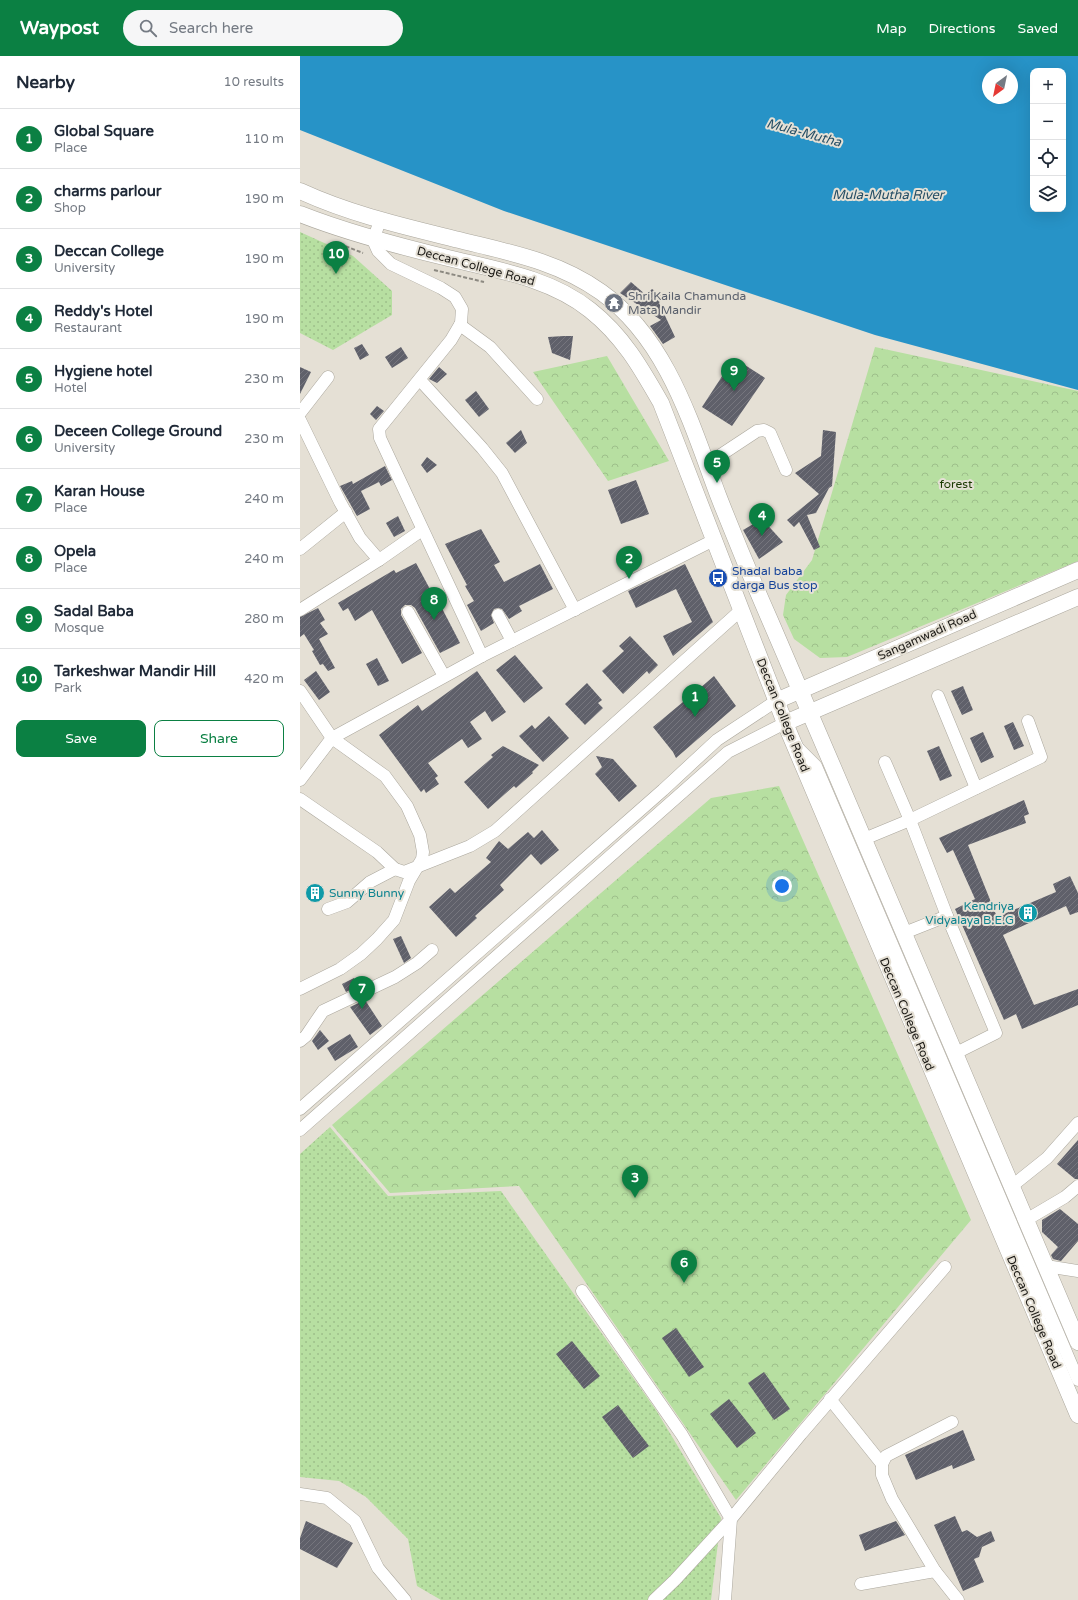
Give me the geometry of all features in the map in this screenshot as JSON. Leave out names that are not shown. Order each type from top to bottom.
[{"type":"main road","name":"Deccan College Road","points":[[300,191],[347,210],[380,221],[532,258],[567,272],[602,293],[629,317],[651,345],[680,394],[742,556],[956,1053],[1078,1342]]},
{"type":"main road","name":"Deccan College Road","points":[[300,214],[373,240],[525,277],[557,290],[589,309],[614,331],[634,357],[662,403],[785,723],[1078,1416]]},
{"type":"main road","name":"Sangamwadi Road","points":[[776,701],[1078,570]]},
{"type":"main road","name":"Sangamwadi Road","points":[[785,723],[1078,597]]},
{"type":"street","points":[[380,221],[373,240],[378,250],[391,264],[441,288],[455,297],[462,309],[460,326],[451,340],[379,429],[380,438],[482,656]]},
{"type":"street","points":[[460,326],[490,347],[537,398]]},
{"type":"street","points":[[300,413],[328,377]]},
{"type":"street","points":[[420,380],[482,448],[502,473],[574,610]]},
{"type":"street","points":[[300,420],[360,538],[379,560]]},
{"type":"street","points":[[707,464],[757,431],[764,430],[770,432],[786,470]]},
{"type":"street","points":[[300,549],[346,512]]},
{"type":"street","points":[[300,610],[379,560],[422,530]]},
{"type":"street","points":[[300,780],[332,738],[512,640],[714,540]]},
{"type":"street","points":[[300,799],[377,852],[395,869],[404,872],[470,846],[495,831],[741,610]]},
{"type":"street","points":[[408,612],[444,676]]},
{"type":"street","points":[[498,615],[512,640]]},
{"type":"street","points":[[300,691],[303,705],[332,738],[385,776],[407,806],[420,835],[422,843],[422,859],[409,881],[394,920],[377,940],[340,969],[300,989]]},
{"type":"street","points":[[938,696],[976,788]]},
{"type":"street","points":[[300,1109],[718,740],[776,701]]},
{"type":"street","points":[[864,839],[910,820],[1041,757],[1028,721]]},
{"type":"street","points":[[300,1130],[728,752],[785,723]]},
{"type":"street","points":[[816,766],[821,740]]},
{"type":"street","points":[[795,745],[816,766],[1078,1380]]},
{"type":"street","points":[[885,762],[996,1033],[956,1053]]},
{"type":"street","points":[[328,908],[347,902],[370,882],[395,869]]},
{"type":"street","points":[[904,933],[947,916]]},
{"type":"street","points":[[300,1041],[306,1036],[323,1011],[395,977],[432,950]]},
{"type":"street","points":[[1012,1186],[1047,1158],[1078,1123]]},
{"type":"street","points":[[1026,1220],[1065,1197],[1078,1186]]},
{"type":"street","points":[[1046,1266],[1078,1271]]},
{"type":"street","points":[[654,1600],[676,1580],[731,1519],[830,1399],[945,1267]]},
{"type":"street","points":[[582,1292],[682,1435],[731,1519],[725,1600]]},
{"type":"street","points":[[830,1399],[882,1464]]},
{"type":"street","points":[[952,1422],[886,1456],[882,1464],[882,1474],[892,1499],[936,1571],[958,1600]]},
{"type":"street","points":[[300,1494],[327,1498],[355,1521],[378,1568],[405,1600]]},
{"type":"street","points":[[860,1584],[936,1571]]},
{"type":"path","points":[[431,270],[484,282]]},
{"type":"green space","points":[[300,232],[353,256],[392,291],[392,315],[333,350],[300,333]]},
{"type":"green space","name":"forest","points":[[875,347],[1078,391],[1078,561],[847,657],[820,658],[794,639],[783,615],[786,595],[812,560]]},
{"type":"green space","points":[[607,356],[669,461],[608,481],[533,372]]},
{"type":"green space","points":[[779,786],[971,1220],[736,1500],[519,1186],[390,1193],[332,1125],[711,798]]},
{"type":"green space","points":[[330,1127],[388,1196],[501,1191],[656,1410],[721,1518],[711,1600],[441,1600],[417,1586],[408,1539],[366,1497],[339,1481],[300,1477],[300,1154]]},
{"type":"water","name":"Mula-Mutha River","points":[[300,56],[1078,56],[1078,390],[875,335],[504,211],[300,130]]},
{"type":"building","points":[[631,282],[646,295],[652,289],[664,297],[659,303],[675,337],[663,344],[650,326],[661,320],[620,293]]},
{"type":"building","points":[[573,336],[570,360],[552,353],[548,337]]},
{"type":"building","points":[[362,344],[369,355],[360,360],[354,348]]},
{"type":"building","points":[[401,347],[408,358],[392,368],[385,357]]},
{"type":"building","points":[[734,358],[765,378],[732,426],[702,407]]},
{"type":"building","points":[[300,367],[311,372],[300,394]]},
{"type":"building","points":[[439,367],[447,374],[437,383],[429,379]]},
{"type":"building","points":[[476,391],[489,409],[479,417],[465,400]]},
{"type":"building","points":[[377,406],[384,411],[376,420],[370,414]]},
{"type":"building","points":[[521,430],[527,443],[515,453],[506,443]]},
{"type":"building","points":[[823,430],[836,432],[832,486],[829,488],[816,513],[807,515],[820,547],[814,550],[799,522],[794,527],[787,520],[819,494],[795,473],[821,456]]},
{"type":"building","points":[[427,457],[437,465],[427,473],[421,465]]},
{"type":"building","points":[[385,466],[392,480],[381,486],[379,482],[361,491],[370,509],[357,516],[340,486],[352,481],[353,484]]},
{"type":"building","points":[[636,480],[649,514],[621,524],[608,490]]},
{"type":"building","points":[[398,516],[405,531],[394,537],[386,523]]},
{"type":"building","points":[[762,519],[783,542],[759,559],[743,530]]},
{"type":"building","points":[[481,529],[500,562],[494,565],[504,582],[540,564],[553,589],[519,606],[522,611],[509,619],[502,609],[494,609],[491,615],[494,623],[481,631],[467,605],[474,601],[465,586],[467,585],[445,544]]},
{"type":"building","points":[[416,563],[431,591],[433,591],[460,643],[440,653],[415,608],[411,605],[405,605],[401,609],[401,615],[422,653],[402,664],[372,610],[355,621],[348,608],[343,611],[338,603],[394,570],[396,573]]},
{"type":"building","points":[[685,564],[713,622],[673,656],[663,636],[692,622],[676,589],[636,608],[628,591]]},
{"type":"building","points":[[318,608],[325,620],[320,623],[328,634],[319,639],[335,668],[328,671],[323,664],[320,665],[312,651],[314,650],[304,634],[300,637],[300,617]]},
{"type":"building","points":[[630,636],[658,665],[649,674],[647,671],[623,694],[602,671],[624,651],[619,646]]},
{"type":"building","points":[[515,655],[543,688],[524,703],[496,670]]},
{"type":"building","points":[[377,658],[389,681],[378,686],[366,664]]},
{"type":"building","points":[[316,671],[330,692],[319,700],[304,680]]},
{"type":"building","points":[[477,671],[506,712],[492,722],[485,711],[470,722],[482,739],[468,748],[462,739],[428,763],[438,776],[435,778],[439,784],[426,793],[424,789],[421,792],[379,735],[418,705],[422,711]]},
{"type":"building","points":[[714,676],[736,706],[676,758],[653,727],[689,697],[699,708],[692,695]]},
{"type":"building","points":[[587,683],[602,700],[598,703],[603,708],[585,725],[565,704]]},
{"type":"building","points":[[963,686],[973,710],[962,715],[951,691]]},
{"type":"building","points":[[549,716],[569,738],[543,762],[519,736],[532,725],[535,729]]},
{"type":"building","points":[[1013,722],[1024,746],[1014,750],[1004,726]]},
{"type":"building","points":[[983,732],[994,757],[981,763],[970,738]]},
{"type":"building","points":[[503,746],[539,765],[532,772],[533,773],[516,788],[514,786],[488,809],[464,782],[493,757],[491,755]]},
{"type":"building","points":[[939,746],[952,776],[940,781],[927,751]]},
{"type":"building","points":[[596,756],[613,759],[637,786],[619,802],[595,774],[602,767]]},
{"type":"building","name":"Kendriya Vidyalaya B.E.G","points":[[1024,800],[1029,814],[1024,816],[1026,823],[968,845],[997,917],[1056,892],[1053,884],[1070,876],[1078,893],[1078,912],[1070,915],[1066,906],[1003,935],[1034,1005],[1078,989],[1078,1005],[1022,1029],[1016,1014],[1004,1020],[955,909],[975,899],[953,850],[947,853],[939,838]]},
{"type":"building","points":[[542,830],[559,850],[541,865],[531,854],[500,885],[504,890],[475,916],[477,918],[456,937],[429,907],[450,888],[455,893],[491,862],[486,858],[499,841],[508,849],[528,832],[534,838]]},
{"type":"building","points":[[401,936],[411,958],[404,963],[393,939]]},
{"type":"building","points":[[354,978],[358,986],[346,992],[342,984]]},
{"type":"building","points":[[365,1000],[382,1026],[370,1035],[350,1007]]},
{"type":"building","points":[[320,1030],[329,1041],[318,1050],[312,1041]]},
{"type":"building","points":[[350,1034],[358,1047],[335,1061],[327,1048]]},
{"type":"building","points":[[1078,1140],[1078,1179],[1075,1179],[1057,1164]]},
{"type":"building","points":[[1060,1209],[1078,1224],[1078,1241],[1061,1261],[1053,1259],[1051,1255],[1058,1247],[1042,1232],[1042,1220]]},
{"type":"building","points":[[676,1328],[704,1367],[689,1377],[662,1338]]},
{"type":"building","points":[[572,1341],[600,1376],[584,1389],[556,1354]]},
{"type":"building","points":[[764,1372],[790,1409],[774,1420],[748,1383]]},
{"type":"building","points":[[729,1399],[756,1433],[737,1448],[710,1414]]},
{"type":"building","points":[[618,1405],[649,1446],[633,1458],[602,1417]]},
{"type":"building","points":[[963,1430],[975,1460],[953,1469],[952,1465],[916,1480],[905,1455]]},
{"type":"building","points":[[955,1516],[962,1532],[967,1530],[977,1537],[991,1531],[995,1541],[982,1547],[979,1557],[974,1559],[984,1582],[963,1591],[934,1525]]},
{"type":"building","points":[[306,1521],[353,1543],[337,1568],[300,1549],[300,1538]]},
{"type":"building","points":[[896,1521],[905,1535],[865,1551],[859,1535]]},
{"type":"place","name":"Tarkeshwar Mandir Hill","points":[[336,274]]},
{"type":"place","name":"Shri Kaila Chamunda Mata Mandir","points":[[614,303]]},
{"type":"place","name":"Sadal Baba","points":[[734,391]]},
{"type":"place","name":"Hygiene hotel","points":[[717,483]]},
{"type":"place","name":"Reddy's Hotel","points":[[762,536]]},
{"type":"place","name":"Shadal baba darga Bus stop","points":[[718,578]]},
{"type":"place","name":"charms parlour","points":[[629,579]]},
{"type":"place","name":"Opela","points":[[434,620]]},
{"type":"place","name":"Global Square","points":[[695,717]]},
{"type":"place","name":"Sunny Bunny","points":[[315,893]]},
{"type":"place","name":"Kendriya Vidyalaya B.E.G","points":[[1028,913]]},
{"type":"place","name":"Karan House","points":[[362,1009]]},
{"type":"place","name":"Deccan College","points":[[635,1198]]},
{"type":"place","name":"Deceen College Ground","points":[[684,1283]]},
{"type":"water label","name":"Mula-Mutha","points":[[804,132]]}]
